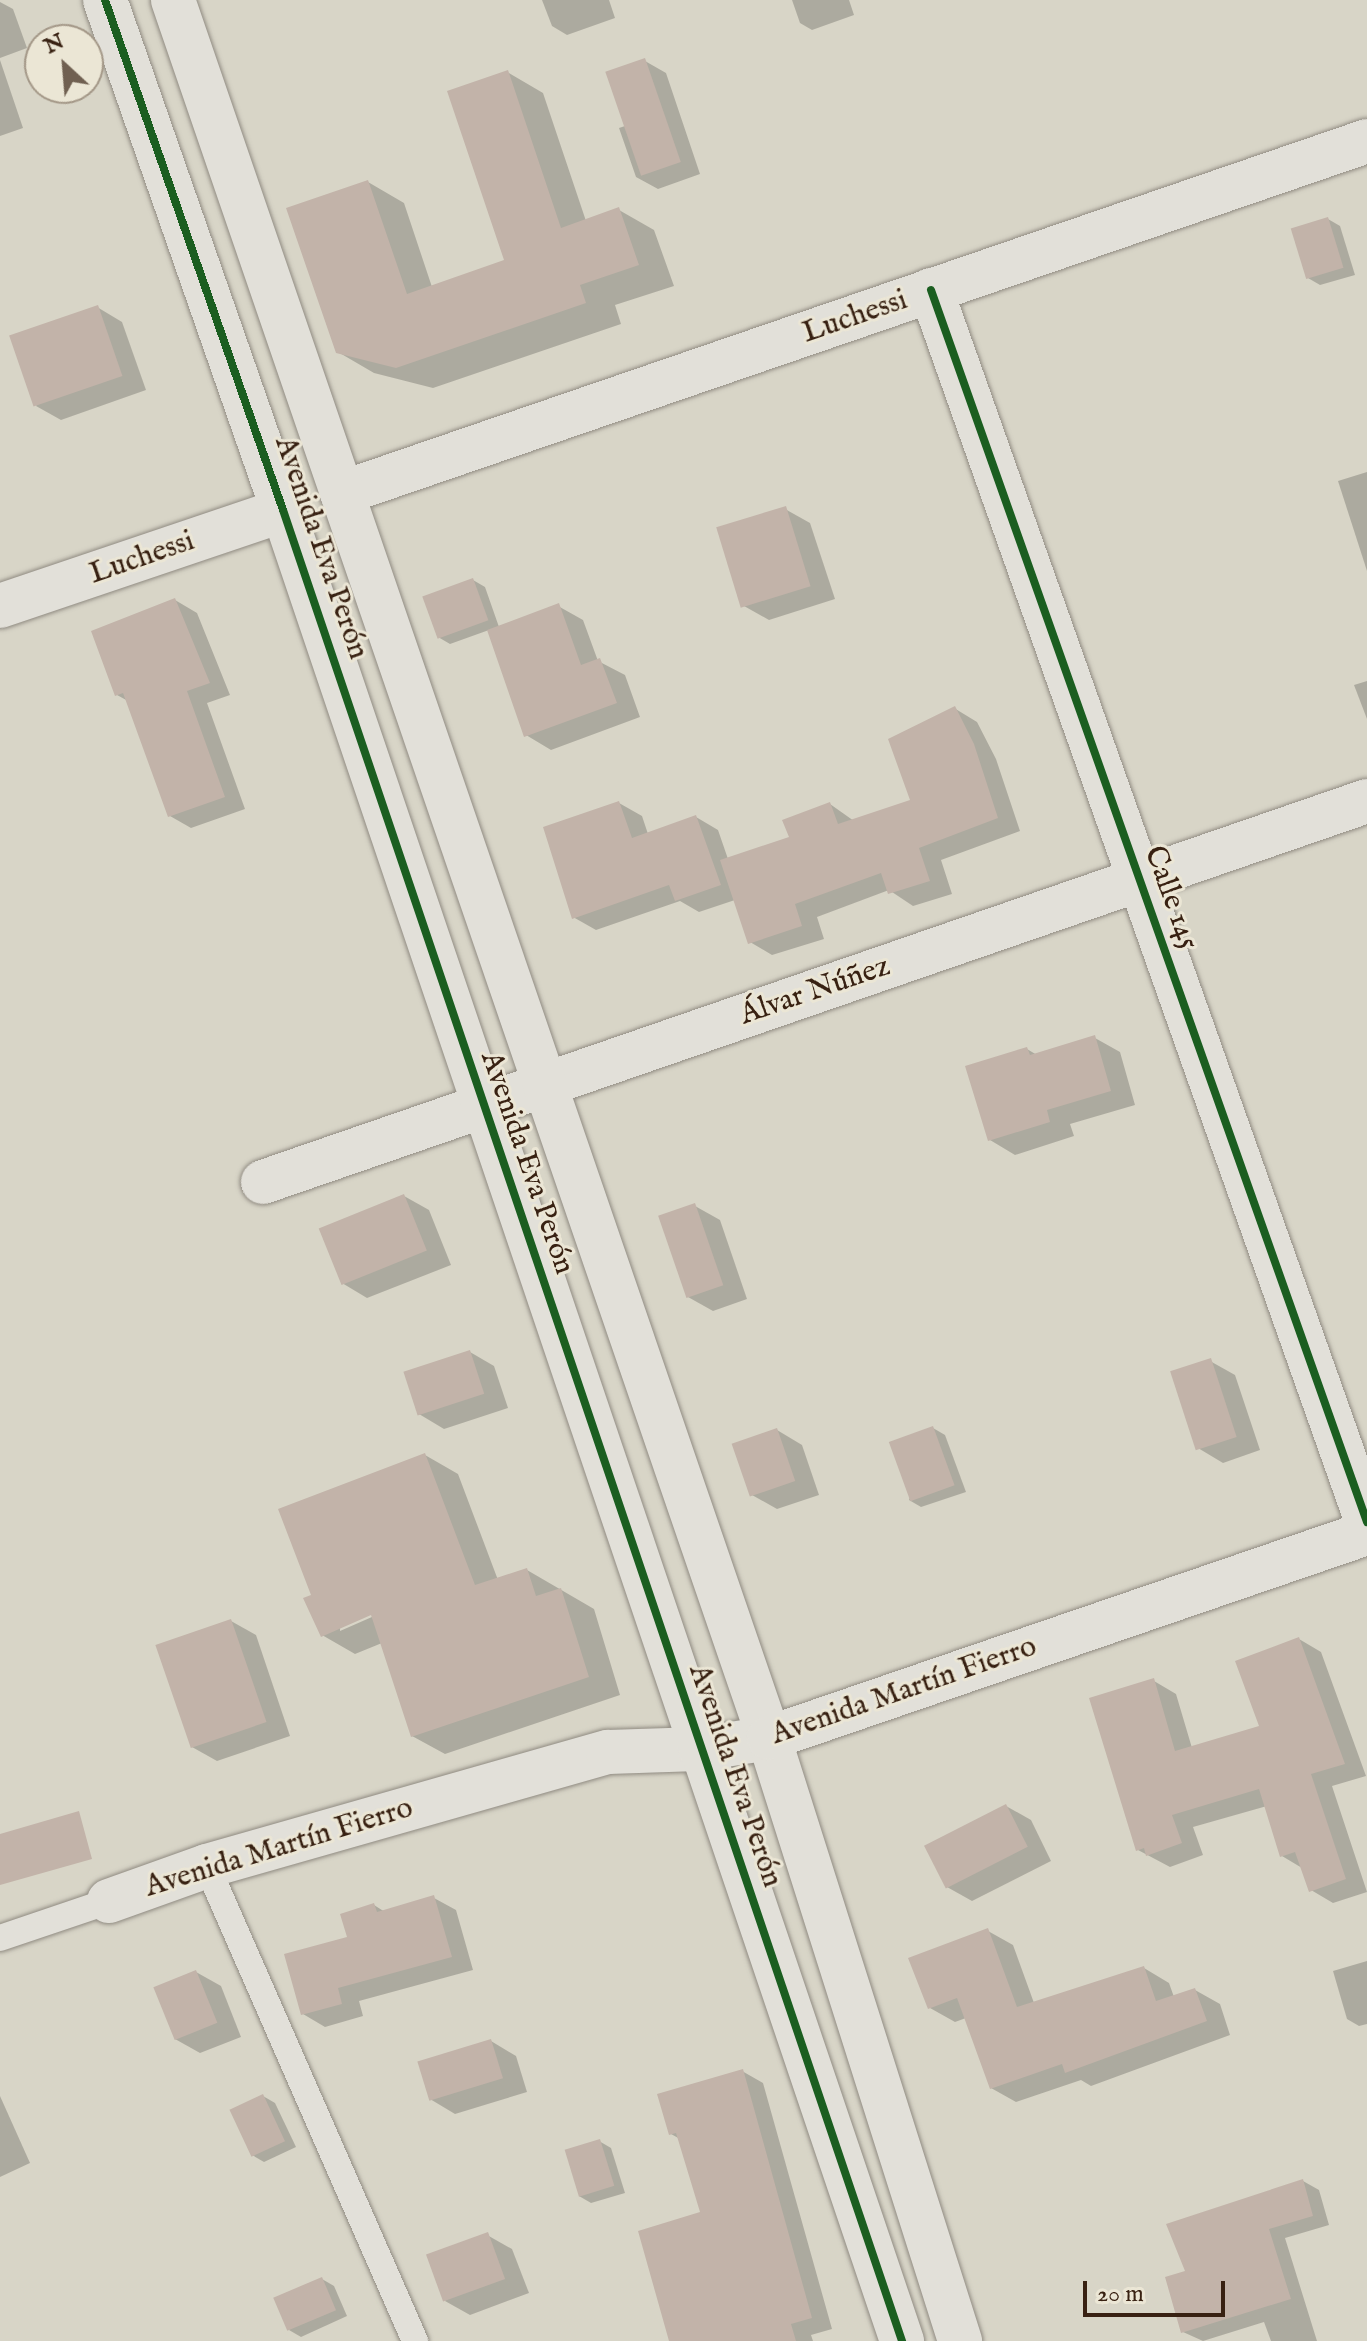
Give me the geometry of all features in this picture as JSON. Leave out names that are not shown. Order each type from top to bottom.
[{"type":"street","name":"Avenida Eva Perón","points":[[105,0],[283,510],[902,2341]]},
{"type":"street","name":"Avenida Eva Perón","points":[[173,0],[769,1738],[960,2341]]},
{"type":"street","name":"Luchessi","points":[[342,493],[1367,141]]},
{"type":"street","name":"Calle 145","points":[[931,290],[1367,1522]]},
{"type":"street","name":"Luchessi","points":[[0,606],[283,510]]},
{"type":"street","name":"Álvar Núñez","points":[[263,1182],[1367,801]]},
{"type":"street","name":"Avenida Martín Fierro","points":[[109,1901],[207,1866],[608,1752],[700,1749],[769,1738],[1367,1533]]},
{"type":"lane","points":[[207,1866],[415,2341]]},
{"type":"lane","points":[[0,1938],[109,1901]]},
{"type":"building","points":[[645,58],[681,162],[641,176],[605,72]]},
{"type":"building","points":[[508,70],[561,228],[619,207],[639,265],[580,285],[586,303],[396,368],[336,353],[286,208],[368,180],[407,294],[504,260],[447,91]]},
{"type":"building","points":[[1328,217],[1343,268],[1306,279],[1291,228]]},
{"type":"building","points":[[98,305],[122,376],[34,407],[9,336]]},
{"type":"building","points":[[786,506],[811,586],[741,608],[716,527]]},
{"type":"building","points":[[473,578],[488,620],[438,639],[422,596]]},
{"type":"building","points":[[175,598],[210,683],[187,691],[225,797],[168,817],[123,693],[115,696],[91,631]]},
{"type":"building","points":[[559,603],[581,665],[600,658],[617,703],[524,737],[487,630]]},
{"type":"building","points":[[955,706],[974,744],[998,818],[919,848],[930,881],[888,894],[881,873],[795,904],[802,926],[748,944],[720,860],[789,837],[782,820],[830,802],[838,824],[910,800],[888,739]]},
{"type":"building","points":[[619,801],[632,838],[696,815],[721,885],[675,901],[669,885],[572,919],[543,827]]},
{"type":"building","points":[[1095,1035],[1111,1091],[1047,1110],[1050,1122],[988,1141],[965,1066],[1027,1047],[1030,1055]]},
{"type":"building","points":[[404,1194],[427,1251],[342,1285],[319,1228]]},
{"type":"building","points":[[695,1203],[723,1285],[686,1298],[658,1216]]},
{"type":"building","points":[[470,1350],[484,1394],[418,1415],[403,1372]]},
{"type":"building","points":[[1211,1358],[1237,1437],[1196,1450],[1170,1371]]},
{"type":"building","points":[[933,1426],[955,1485],[910,1501],[889,1442]]},
{"type":"building","points":[[777,1428],[795,1481],[750,1497],[732,1444]]},
{"type":"building","points":[[425,1453],[475,1585],[527,1568],[536,1596],[561,1588],[589,1677],[411,1737],[371,1615],[321,1637],[303,1598],[311,1595],[278,1509]]},
{"type":"building","points":[[231,1619],[266,1722],[191,1748],[155,1645]]},
{"type":"building","points":[[1299,1637],[1345,1764],[1311,1774],[1346,1879],[1309,1892],[1295,1852],[1280,1857],[1259,1789],[1172,1815],[1182,1843],[1146,1856],[1144,1848],[1136,1851],[1089,1698],[1154,1678],[1175,1751],[1259,1726],[1235,1661]]},
{"type":"building","points":[[1006,1804],[1028,1847],[946,1889],[924,1846]]},
{"type":"building","points":[[79,1811],[92,1859],[0,1885],[0,1834]]},
{"type":"building","points":[[434,1895],[452,1957],[338,1988],[342,2004],[301,2015],[284,1954],[347,1937],[340,1914],[374,1903],[377,1912]]},
{"type":"building","points":[[988,1928],[1017,2007],[1144,1966],[1156,2001],[1195,1988],[1207,2021],[1065,2073],[1062,2064],[990,2089],[957,1998],[928,2009],[908,1958]]},
{"type":"building","points":[[196,1970],[217,2023],[175,2040],[153,1987]]},
{"type":"building","points":[[491,2039],[503,2078],[429,2101],[417,2062]]},
{"type":"building","points":[[743,2069],[812,2318],[791,2324],[796,2341],[669,2341],[638,2231],[700,2212],[676,2133],[669,2135],[657,2094]]},
{"type":"building","points":[[263,2094],[285,2141],[251,2157],[229,2110]]},
{"type":"building","points":[[600,2139],[614,2186],[579,2197],[565,2150]]},
{"type":"building","points":[[1303,2179],[1313,2216],[1269,2229],[1291,2299],[1181,2333],[1165,2277],[1185,2271],[1166,2224]]},
{"type":"building","points":[[488,2232],[505,2279],[443,2302],[426,2255]]},
{"type":"building","points":[[322,2277],[336,2310],[287,2331],[273,2298]]},
{"type":"cycle path","points":[[105,0],[283,510],[902,2341]]},
{"type":"cycle path","points":[[931,290],[1367,1522]]}]
